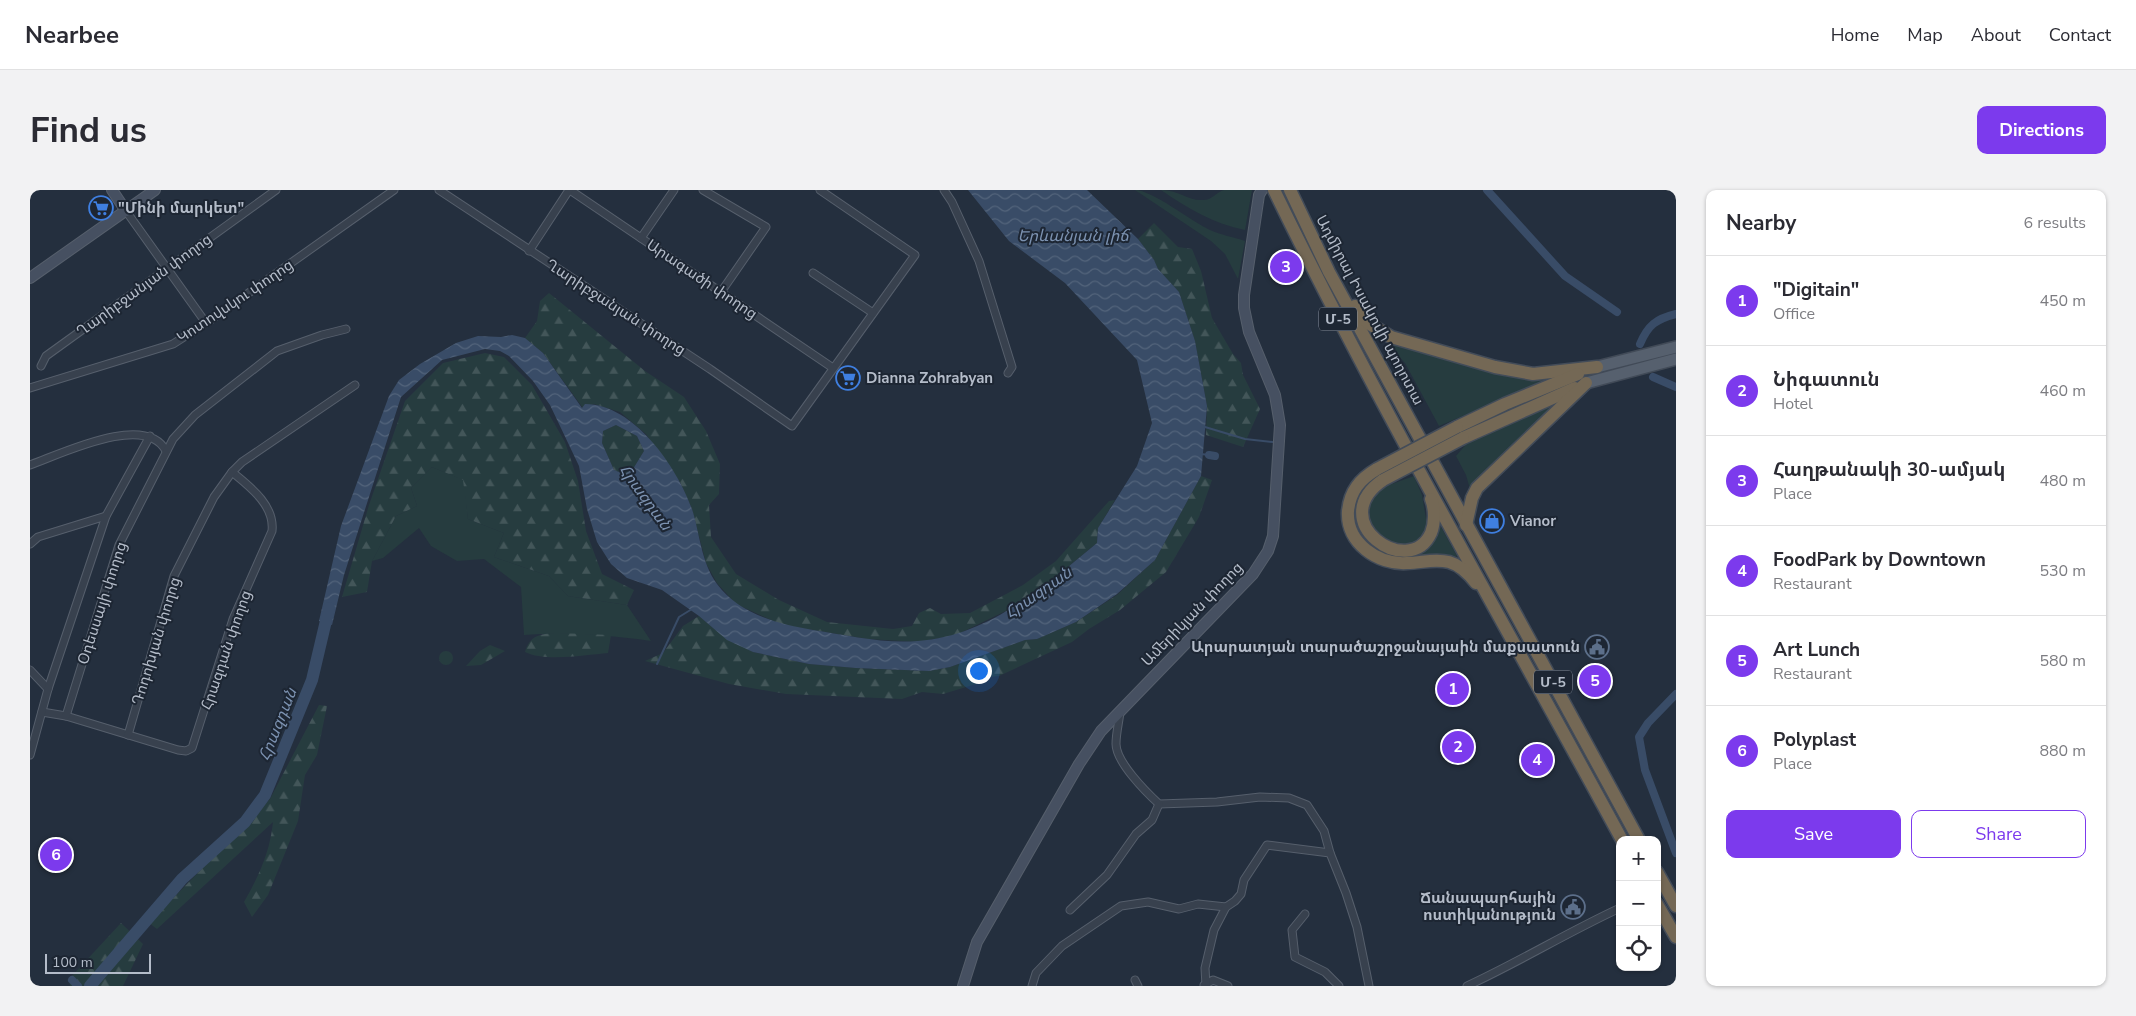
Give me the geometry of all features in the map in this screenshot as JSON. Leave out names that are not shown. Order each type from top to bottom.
[{"type":"highway","name":"Ադմիրալ Իսակովի պողոտա","points":[[1274,190],[1317,278],[1424,480],[1494,604],[1620,836]]},
{"type":"highway","name":"Ադմիրալ Իսակովի պողոտա","points":[[1290,190],[1329,272],[1637,836]]},
{"type":"highway","points":[[1329,272],[1368,323],[1391,338],[1519,372],[1547,374],[1597,367]]},
{"type":"highway","points":[[1460,433],[1505,404],[1597,367]]},
{"type":"highway","points":[[1466,525],[1472,498],[1477,488],[1586,383]]},
{"type":"highway","points":[[1494,604],[1471,576],[1453,563],[1434,560],[1408,564],[1387,562],[1372,555],[1361,546],[1350,530],[1349,507],[1353,491],[1367,475],[1380,474],[1460,433],[1586,383]]},
{"type":"highway","points":[[1380,474],[1362,506],[1365,525],[1370,534],[1380,544],[1391,549],[1405,551],[1424,543],[1432,530],[1432,503],[1424,480]]},
{"type":"highway","points":[[1661,879],[1676,906]]},
{"type":"highway","points":[[1661,911],[1676,937]]},
{"type":"main road","points":[[1597,367],[1632,356],[1676,347]]},
{"type":"main road","points":[[1586,383],[1676,359]]},
{"type":"street","points":[[112,190],[206,324]]},
{"type":"street","points":[[30,278],[155,190]]},
{"type":"street","name":"Ղարիբջանյան փողոց","points":[[41,366],[46,356],[276,190]]},
{"type":"street","name":"Կոտովսկու փողոց","points":[[30,388],[163,348],[206,324],[394,190]]},
{"type":"street","name":"Ղարիբջանյան փողոց","points":[[439,190],[710,368],[792,426],[833,368]]},
{"type":"street","points":[[529,250],[570,190]]},
{"type":"street","name":"Արագածի փողոց","points":[[570,190],[833,368]]},
{"type":"street","points":[[641,238],[674,190]]},
{"type":"street","points":[[703,190],[766,227],[721,292]]},
{"type":"street","points":[[820,190],[915,255],[833,368]]},
{"type":"street","points":[[944,190],[952,202],[979,261],[1012,367],[1008,373]]},
{"type":"street","name":"Ամերիկյան փողոց","points":[[963,986],[978,942],[1079,764],[1101,731],[1253,574],[1268,551],[1274,536],[1280,425],[1275,395],[1249,332],[1244,295],[1259,195],[1262,190]]},
{"type":"street","points":[[813,273],[873,313]]},
{"type":"street","name":"Օդեսսայի փողոց","points":[[66,716],[119,545],[173,439],[195,415],[277,351],[322,335],[346,330]]},
{"type":"street","points":[[1632,356],[1636,369]]},
{"type":"street","name":"Դոդոխյան փողոց","points":[[128,735],[174,576],[214,497],[232,469],[322,405],[355,385]]},
{"type":"street","points":[[30,465],[116,436],[131,434],[150,436],[159,441],[166,451]]},
{"type":"street","name":"Օդեսսայի փողոց","points":[[30,755],[48,689],[106,516],[150,436]]},
{"type":"street","name":"Հրազդան փողոց","points":[[128,735],[183,751],[189,751],[192,748],[233,619],[272,531],[272,522],[263,501],[232,469]]},
{"type":"street","points":[[30,544],[38,537],[106,516]]},
{"type":"street","points":[[30,670],[48,689]]},
{"type":"street","points":[[1121,710],[1116,746],[1122,760],[1142,788],[1159,804],[1217,802],[1260,797],[1289,798],[1307,805],[1324,830],[1330,853],[1346,893],[1357,927],[1369,986]]},
{"type":"street","points":[[42,712],[66,716],[128,735]]},
{"type":"street","points":[[1070,910],[1108,875],[1136,834],[1152,820],[1159,804]]},
{"type":"street","points":[[1205,986],[1205,968],[1214,930],[1226,907],[1235,902],[1241,894],[1244,880],[1267,845],[1330,853]]},
{"type":"street","points":[[1032,986],[1036,973],[1062,946],[1122,906],[1148,902],[1179,909],[1198,904],[1226,907]]},
{"type":"street","points":[[1467,986],[1616,910]]},
{"type":"street","points":[[1305,914],[1292,930],[1295,957],[1325,972],[1338,986]]},
{"type":"street","points":[[1205,986],[1213,980],[1228,986]]},
{"type":"green space","points":[[1135,190],[1142,191],[1161,200],[1210,230],[1245,241],[1238,279],[1225,254],[1211,241]]},
{"type":"green space","points":[[1161,190],[1203,200],[1209,199],[1224,190],[1252,190],[1245,230],[1222,224],[1201,214]]},
{"type":"green space","points":[[1154,223],[1178,247],[1192,249],[1201,271],[1212,318],[1233,354],[1241,363],[1243,375],[1260,409],[1243,447],[1206,435],[1207,406],[1195,341],[1179,292],[1158,269],[1154,260],[1138,239]]},
{"type":"green space","points":[[549,293],[645,371],[684,397],[706,431],[720,464],[719,494],[709,505],[711,537],[736,574],[779,600],[827,622],[893,629],[912,626],[919,613],[930,608],[941,614],[970,613],[1023,585],[1056,561],[1109,501],[1115,500],[1098,528],[1097,543],[1026,601],[956,635],[918,642],[868,639],[782,625],[736,604],[717,583],[706,563],[692,509],[680,482],[646,434],[620,412],[594,404],[583,408],[543,353],[525,338],[537,321],[540,301]]},
{"type":"green space","points":[[1389,341],[1544,378],[1544,382],[1439,426],[1405,363],[1387,344]]},
{"type":"green space","points":[[485,353],[504,357],[532,385],[565,442],[578,481],[586,531],[602,574],[634,590],[627,605],[568,596],[549,576],[494,557],[504,533],[468,519],[463,480],[432,467],[411,488],[417,506],[396,516],[372,561],[367,592],[342,597],[369,505],[405,401],[443,363]]},
{"type":"green space","points":[[1624,363],[1626,368],[1475,427],[1473,423],[1584,375]]},
{"type":"green space","points":[[1550,403],[1553,406],[1470,489],[1466,475],[1456,456],[1468,442]]},
{"type":"green space","points":[[616,425],[637,436],[644,451],[633,469],[624,474],[614,470],[602,443],[603,431]]},
{"type":"green space","points":[[432,467],[464,480],[468,519],[504,533],[494,557],[549,576],[568,596],[627,605],[651,641],[587,635],[524,635],[521,587],[484,559],[457,561],[431,546],[419,528],[383,558],[372,561],[396,516],[417,506],[411,488]]},
{"type":"green space","points":[[1378,472],[1381,476],[1364,492],[1359,518],[1404,555],[1438,527],[1441,527],[1457,556],[1453,558],[1391,558],[1367,544],[1354,520],[1356,496]]},
{"type":"green space","points":[[1201,476],[1212,480],[1199,517],[1166,572],[1120,610],[1072,642],[999,676],[989,677],[976,684],[943,694],[922,692],[902,699],[786,694],[729,684],[645,661],[663,653],[683,626],[699,616],[712,627],[753,652],[809,664],[856,668],[929,671],[950,667],[1025,640],[1037,639],[1076,622],[1117,595],[1155,560]]},
{"type":"green space","points":[[1414,476],[1422,495],[1428,530],[1420,541],[1400,546],[1375,533],[1367,513],[1375,490]]},
{"type":"green space","points":[[556,633],[611,635],[608,653],[543,657],[525,652],[527,646],[536,636]]},
{"type":"green space","points":[[490,645],[505,651],[481,665],[466,666],[480,651]]},
{"type":"green space","points":[[446,651],[451,653],[453,658],[451,663],[446,665],[441,663],[439,658],[441,653]]},
{"type":"green space","points":[[319,705],[327,706],[317,755],[305,775],[298,821],[268,895],[252,917],[244,902],[263,864],[272,833],[273,822],[157,929],[149,923],[270,799]]},
{"type":"green space","points":[[121,923],[143,944],[123,986],[70,986],[69,979]]},
{"type":"water","name":"Երևանյան լիճ","points":[[968,190],[1087,190],[1138,239],[1154,260],[1158,269],[1179,292],[1195,341],[1207,406],[1201,476],[1155,560],[1117,594],[1076,622],[1037,639],[1025,640],[950,667],[929,671],[809,664],[753,652],[727,640],[699,616],[662,590],[627,578],[611,564],[597,542],[587,509],[579,466],[550,405],[533,381],[509,356],[500,351],[485,349],[442,360],[401,397],[344,575],[332,625],[319,621],[341,526],[389,396],[399,380],[420,364],[456,343],[478,336],[501,337],[512,335],[525,338],[543,353],[582,408],[585,404],[603,407],[620,414],[651,441],[676,475],[685,492],[692,509],[707,567],[717,584],[736,603],[760,616],[800,628],[905,642],[944,637],[969,630],[992,619],[1036,592],[1097,543],[1098,528],[1137,466],[1152,423],[1137,360],[1065,283],[1009,241]],"holes":[[[616,425],[637,436],[644,451],[633,469],[624,474],[614,470],[602,443],[603,431]]]},
{"type":"waterway","points":[[1487,190],[1565,276],[1617,312]]},
{"type":"waterway","points":[[1640,344],[1650,327],[1663,318],[1676,314]]},
{"type":"waterway","points":[[1653,377],[1676,387]]},
{"type":"waterway","points":[[1205,427],[1245,439],[1273,442]]},
{"type":"waterway","points":[[1201,454],[1209,455]]},
{"type":"waterway","points":[[1209,455],[1215,456]]},
{"type":"waterway","name":"Հրազդան","points":[[90,986],[182,879],[245,822],[265,795],[312,680],[329,608]]},
{"type":"waterway","points":[[657,664],[679,617],[692,609]]},
{"type":"waterway","points":[[1676,694],[1648,723],[1639,737],[1645,770],[1676,853]]},
{"type":"waterway","points":[[72,980],[78,986]]},
{"type":"place","name":"\"Մինի մարկետ\"","points":[[101,208]]},
{"type":"place","name":"Հաղթանակի 30-ամյակ","points":[[1286,267]]},
{"type":"place","name":"Dianna Zohrabyan","points":[[848,378]]},
{"type":"place","name":"Vianor","points":[[1492,521]]},
{"type":"place","name":"Արարատյան տարածաշրջանայաին մաքսատուն","points":[[1597,647]]},
{"type":"place","name":"Art Lunch","points":[[1595,681]]},
{"type":"place","name":"\"Digitain\"","points":[[1453,689]]},
{"type":"place","name":"Նիգատուն","points":[[1458,747]]},
{"type":"place","name":"FoodPark by Downtown","points":[[1537,760]]},
{"type":"place","name":"Polyplast","points":[[56,855]]},
{"type":"place","name":"Ճանապարհային ոստիկանություն","points":[[1573,907]]}]
